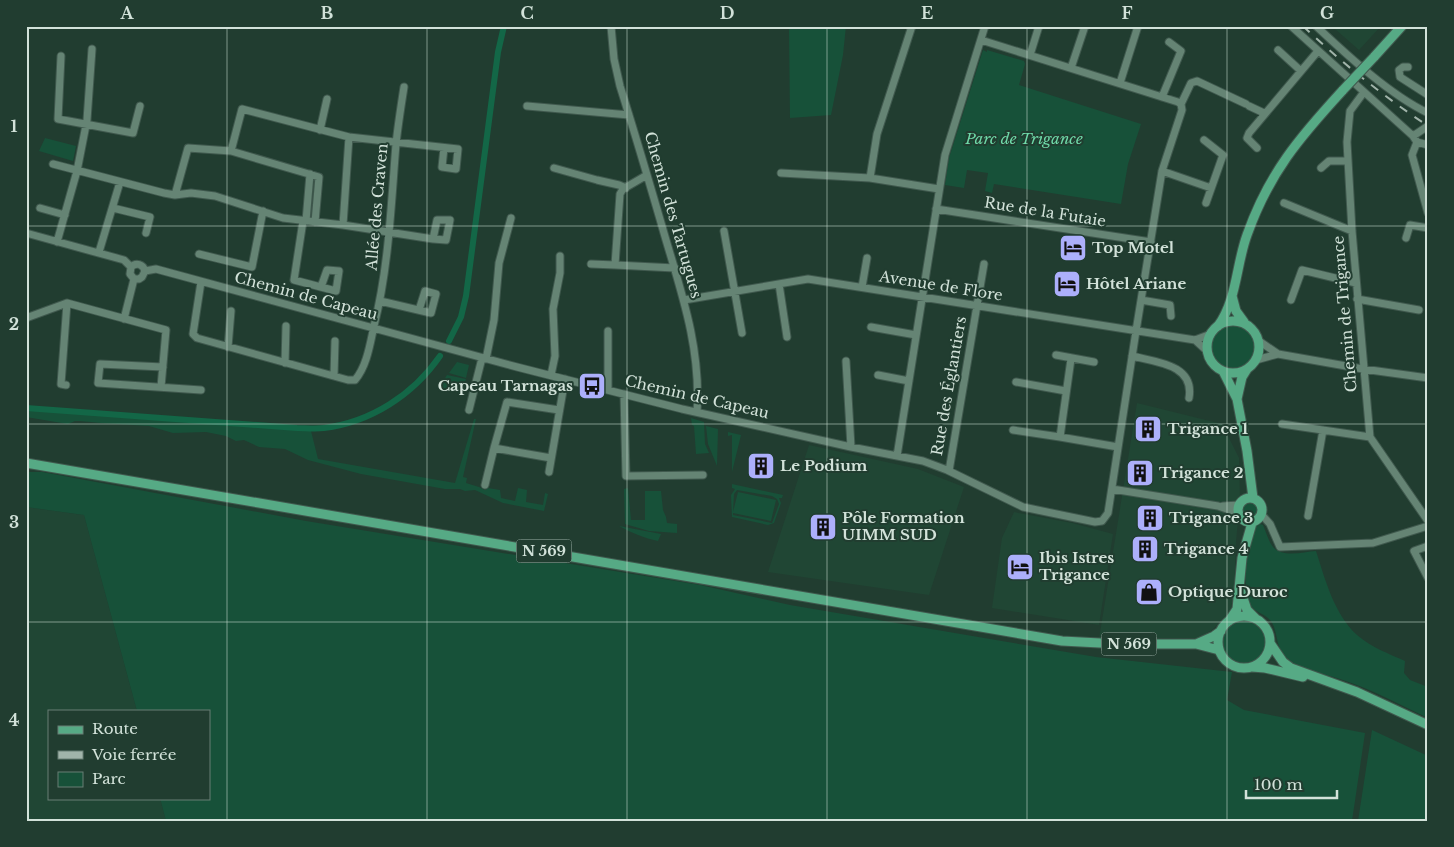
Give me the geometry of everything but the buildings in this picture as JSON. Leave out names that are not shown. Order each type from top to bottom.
[{"type":"main road","points":[[1247,369],[1231,373],[1223,371],[1213,363],[1207,351],[1207,345],[1210,334],[1218,326],[1228,310],[1238,264],[1260,202],[1271,181],[1297,142],[1402,26]]},
{"type":"main road","points":[[1232,296],[1236,311],[1244,322],[1251,327],[1259,341],[1259,354],[1247,369],[1239,386],[1236,399]]},
{"type":"main road","points":[[1218,326],[1230,320],[1244,322]]},
{"type":"main road","points":[[1223,371],[1236,399],[1247,452],[1250,477],[1243,507],[1246,544]]},
{"type":"main road","name":"N 569","points":[[26,462],[1062,641],[1119,644],[1196,644],[1219,650]]},
{"type":"main road","points":[[1243,507],[1257,500],[1262,506],[1262,515],[1252,522]]},
{"type":"main road","points":[[1228,622],[1237,609],[1242,558],[1252,522],[1243,507]]},
{"type":"main road","points":[[1240,588],[1247,610],[1267,629],[1270,642],[1269,651],[1265,658],[1252,668]]},
{"type":"main road","points":[[1228,622],[1242,616],[1257,620]]},
{"type":"main road","name":"N 569","points":[[1196,644],[1214,636],[1228,622]]},
{"type":"main road","points":[[1221,631],[1219,650],[1228,663],[1235,667],[1265,668],[1303,677],[1323,679]]},
{"type":"main road","points":[[1270,642],[1283,662],[1291,668],[1349,688],[1428,725]]},
{"type":"street","name":"Chemin des Tartugues","points":[[611,26],[614,59],[629,116],[675,268],[695,346],[697,412]]},
{"type":"street","points":[[870,178],[877,134],[912,26]]},
{"type":"street","points":[[897,456],[945,155],[985,26]]},
{"type":"street","points":[[1030,55],[1039,26]]},
{"type":"street","points":[[1071,68],[1085,26]]},
{"type":"street","points":[[1120,83],[1138,26]]},
{"type":"street","points":[[1291,26],[1415,139],[1428,145]]},
{"type":"street","points":[[1316,26],[1354,60],[1396,93],[1428,113]]},
{"type":"street","points":[[981,40],[1181,104]]},
{"type":"street","points":[[1162,97],[1181,51],[1169,42]]},
{"type":"street","points":[[57,242],[77,171],[86,124],[92,49]]},
{"type":"street","points":[[1278,50],[1301,71]]},
{"type":"street","points":[[1257,148],[1247,138],[1254,125],[1318,51]]},
{"type":"street","points":[[61,56],[58,119],[133,133],[140,106]]},
{"type":"street","points":[[1408,67],[1403,67],[1399,70],[1400,77],[1428,95]]},
{"type":"street","points":[[1243,507],[1218,506],[1112,489],[1162,171],[1182,110],[1181,104],[1191,83],[1195,81],[1264,113]]},
{"type":"street","name":"Allée des Craven","points":[[334,376],[355,380],[361,373],[374,328],[390,232],[396,142],[404,87]]},
{"type":"street","name":"Chemin de Trigance","points":[[1364,92],[1350,111],[1347,142],[1356,283],[1370,437],[1428,521]]},
{"type":"street","points":[[320,130],[327,99]]},
{"type":"street","points":[[528,106],[629,116]]},
{"type":"street","points":[[231,151],[242,109],[349,137],[444,148]]},
{"type":"street","points":[[1428,126],[1415,139],[1412,155],[1428,212]]},
{"type":"street","points":[[343,224],[349,137]]},
{"type":"street","points":[[1204,140],[1223,155],[1206,204]]},
{"type":"street","points":[[176,195],[188,148],[231,151],[319,177],[316,222]]},
{"type":"street","points":[[1321,168],[1329,161],[1348,160]]},
{"type":"street","points":[[53,164],[176,195],[191,193],[215,196],[284,218],[343,224],[433,239]]},
{"type":"street","points":[[554,168],[619,184],[626,188]]},
{"type":"street","points":[[1162,171],[1211,188]]},
{"type":"street","points":[[781,173],[870,178],[939,189]]},
{"type":"street","points":[[310,174],[305,221],[294,280],[321,287]]},
{"type":"street","points":[[615,266],[620,194],[647,175]]},
{"type":"street","points":[[99,252],[120,182]]},
{"type":"street","points":[[1284,203],[1352,231]]},
{"type":"street","points":[[40,208],[65,215]]},
{"type":"street","points":[[113,208],[150,217],[146,233]]},
{"type":"street","name":"Rue de la Futaie","points":[[936,209],[1151,242]]},
{"type":"street","points":[[199,254],[252,267],[263,211]]},
{"type":"street","points":[[469,410],[494,320],[499,264],[511,218]]},
{"type":"street","points":[[1406,238],[1410,224],[1428,228]]},
{"type":"street","points":[[724,231],[742,333]]},
{"type":"street","points":[[26,233],[124,260],[131,267]]},
{"type":"street","points":[[551,375],[554,356],[553,310],[560,273],[560,256]]},
{"type":"street","points":[[862,287],[867,258]]},
{"type":"street","points":[[134,264],[139,264],[144,271],[139,279],[134,278],[130,274],[131,267],[134,264]]},
{"type":"street","points":[[591,264],[675,268]]},
{"type":"street","name":"Rue des Églantiers","points":[[949,471],[984,264]]},
{"type":"street","name":"Chemin de Capeau","points":[[144,271],[156,269],[484,358],[697,412],[851,447],[923,461],[949,471],[1023,507],[1095,522],[1102,521],[1108,513],[1112,489]]},
{"type":"street","points":[[1291,300],[1302,270],[1356,283]]},
{"type":"street","points":[[124,319],[134,278]]},
{"type":"street","name":"Avenue de Flore","points":[[684,300],[808,279],[1194,340],[1210,334]]},
{"type":"street","points":[[201,282],[193,334],[197,338],[334,376],[335,341]]},
{"type":"street","points":[[779,284],[787,337]]},
{"type":"street","points":[[1358,299],[1419,310]]},
{"type":"street","points":[[1141,300],[1170,305],[1171,316]]},
{"type":"street","points":[[380,301],[419,310]]},
{"type":"street","points":[[66,304],[61,384],[66,384]]},
{"type":"street","points":[[26,318],[66,304],[166,330],[161,387]]},
{"type":"street","points":[[228,347],[231,311]]},
{"type":"street","points":[[285,363],[286,326]]},
{"type":"street","points":[[871,327],[916,335]]},
{"type":"street","points":[[608,331],[608,390]]},
{"type":"street","points":[[1194,340],[1207,351]]},
{"type":"street","points":[[1259,341],[1278,354],[1428,378]]},
{"type":"street","points":[[1256,360],[1278,354]]},
{"type":"street","points":[[1056,355],[1094,362]]},
{"type":"street","points":[[1132,356],[1174,366],[1182,371],[1191,390],[1189,398]]},
{"type":"street","points":[[1060,437],[1072,359]]},
{"type":"street","points":[[846,361],[851,447]]},
{"type":"street","points":[[164,367],[100,364],[98,383],[201,390]]},
{"type":"street","points":[[878,376],[909,381]]},
{"type":"street","points":[[549,472],[565,379]]},
{"type":"street","points":[[1016,382],[1066,391]]},
{"type":"street","points":[[624,394],[626,476],[703,475]]},
{"type":"street","points":[[485,485],[507,402],[559,410]]},
{"type":"street","points":[[1282,424],[1370,437]]},
{"type":"street","points":[[1012,430],[1118,447]]},
{"type":"street","points":[[1308,516],[1323,430]]},
{"type":"street","points":[[494,448],[551,458]]},
{"type":"street","points":[[1262,515],[1270,524],[1280,547],[1373,543],[1428,526]]},
{"type":"street","points":[[1428,546],[1414,551],[1428,578]]},
{"type":"shaded area","points":[[1336,26],[1381,26],[1359,50],[1335,29]]},
{"type":"shaded area","points":[[1137,403],[1222,424],[1239,458],[1240,499],[1234,595],[1230,612],[1212,630],[1199,638],[1099,639]]},
{"type":"shaded area","points":[[809,445],[918,469],[964,487],[929,595],[768,572]]},
{"type":"shaded area","points":[[26,507],[84,515],[137,710],[48,710],[48,800],[161,800],[166,821],[26,821]]},
{"type":"shaded area","points":[[1014,512],[1072,523],[1113,534],[1099,625],[992,608],[1002,538]]},
{"type":"green space","points":[[783,26],[846,26],[843,55],[831,115],[790,118],[789,28]]},
{"type":"green space","name":"Parc de Trigance","points":[[983,50],[1024,61],[1025,64],[1019,85],[1141,124],[1128,164],[1121,204],[994,184],[992,193],[985,191],[988,173],[967,170],[964,188],[945,185],[949,158]]},
{"type":"green space","points":[[45,138],[76,146],[73,161],[39,151]]},
{"type":"green space","points":[[1237,324],[1249,330],[1254,337],[1254,355],[1249,362],[1242,367],[1229,368],[1217,362],[1212,355],[1211,342],[1217,330],[1224,325]]},
{"type":"green space","points":[[457,362],[469,365],[466,378],[449,373]]},
{"type":"green space","points":[[447,375],[466,379],[464,386],[443,381]]},
{"type":"green space","points":[[441,382],[463,388],[462,394],[437,387]]},
{"type":"green space","points":[[26,410],[311,431],[318,459],[455,483],[474,419],[476,419],[463,477],[467,478],[466,483],[485,490],[488,488],[500,490],[501,498],[515,501],[518,488],[527,490],[526,502],[543,505],[545,493],[548,494],[544,511],[503,503],[475,490],[445,489],[361,474],[308,460],[285,449],[259,447],[244,440],[236,441],[226,436],[206,432],[173,433],[149,426],[80,421],[68,424],[26,417]]},
{"type":"green space","points":[[691,418],[704,422],[705,444],[709,453],[696,454],[694,426],[692,425]]},
{"type":"green space","points":[[706,426],[718,429],[717,466],[708,444]]},
{"type":"green space","points":[[728,432],[741,435],[732,472],[732,435],[728,436]]},
{"type":"green space","points":[[26,472],[42,472],[306,521],[700,585],[790,605],[1096,657],[1232,672],[1227,700],[1244,710],[1365,733],[1352,821],[166,821],[161,800],[210,800],[210,710],[137,710],[84,515],[26,507]]},
{"type":"green space","points":[[732,484],[783,495],[782,498],[779,498],[781,503],[774,523],[768,525],[732,517],[731,495],[735,489],[732,488]],"holes":[[[737,490],[772,496],[777,499],[779,504],[772,523],[733,515],[733,513],[771,521],[776,500],[738,492],[733,512],[734,494]]]},
{"type":"green space","points":[[628,488],[631,520],[645,520],[645,491],[661,491],[663,510],[667,523],[677,524],[677,533],[649,531],[625,524],[624,489]]},
{"type":"green space","points":[[1250,503],[1255,505],[1257,510],[1255,515],[1250,517],[1245,515],[1243,510],[1245,505]]},
{"type":"green space","points":[[1263,525],[1269,540],[1277,550],[1293,554],[1316,551],[1331,596],[1349,627],[1368,643],[1405,661],[1404,673],[1410,680],[1428,687],[1428,718],[1363,687],[1312,671],[1299,666],[1287,658],[1280,648],[1272,622],[1250,605],[1247,597],[1248,554],[1255,526]]},
{"type":"green space","points":[[619,526],[661,534],[658,541],[638,535]]},
{"type":"green space","points":[[1244,621],[1259,627],[1265,642],[1259,657],[1244,663],[1229,657],[1223,642],[1229,627]]},
{"type":"green space","points":[[1372,730],[1428,756],[1428,821],[1358,821]]},
{"type":"waterway","points":[[449,341],[461,317],[466,296],[498,52],[504,26]]},
{"type":"waterway","points":[[26,408],[297,428],[324,428],[358,420],[390,404],[417,383],[440,356]]},
{"type":"railway","points":[[1303,26],[1363,79],[1428,126]]},
{"type":"place","name":"Top Motel","points":[[1073,248]]},
{"type":"place","name":"Hôtel Ariane","points":[[1067,284]]},
{"type":"place","name":"Capeau Tarnagas","points":[[592,386]]},
{"type":"place","name":"Trigance 1","points":[[1148,429]]},
{"type":"place","name":"Le Podium","points":[[761,466]]},
{"type":"place","name":"Trigance 2","points":[[1140,473]]},
{"type":"place","name":"Trigance 3","points":[[1150,518]]},
{"type":"place","name":"Pôle Formation UIMM SUD","points":[[823,527]]},
{"type":"place","name":"Trigance 4","points":[[1145,549]]},
{"type":"place","name":"Ibis Istres Trigance","points":[[1020,567]]},
{"type":"place","name":"Optique Duroc","points":[[1149,592]]}]
